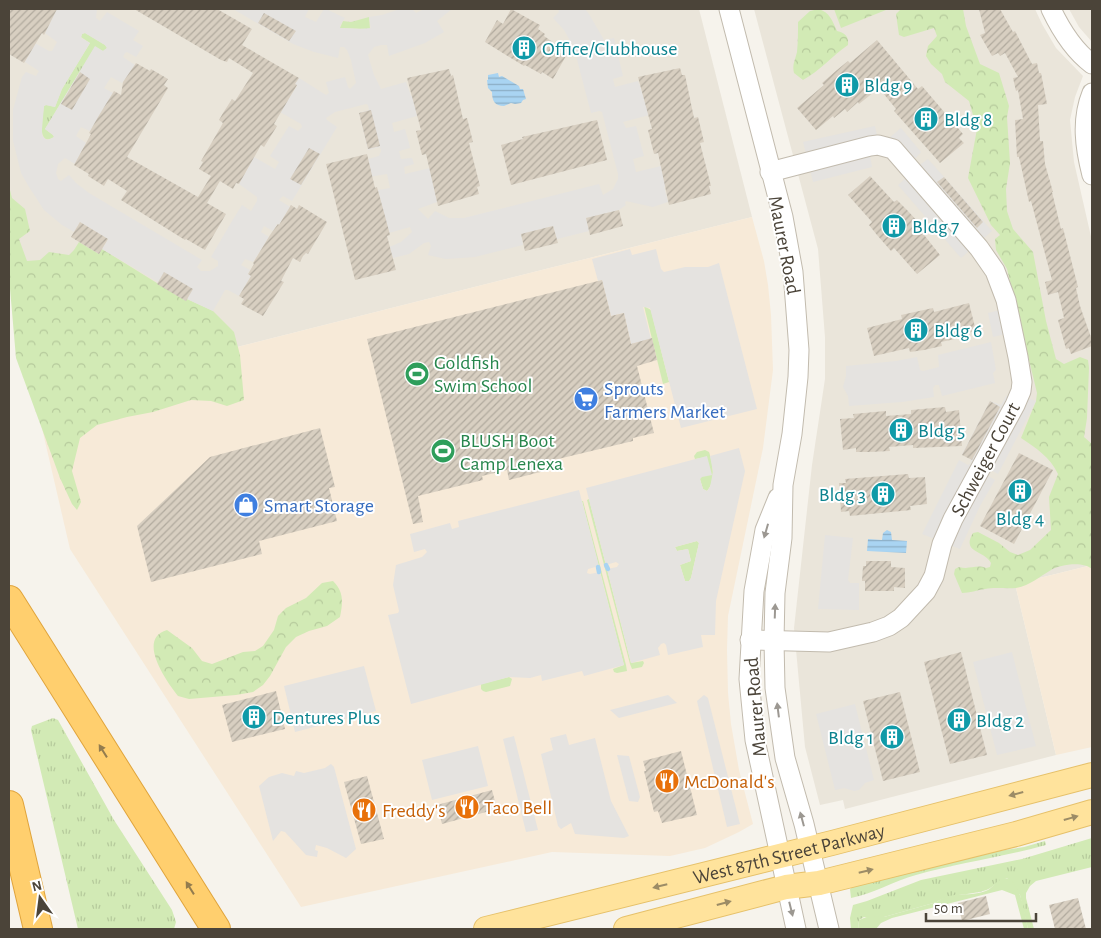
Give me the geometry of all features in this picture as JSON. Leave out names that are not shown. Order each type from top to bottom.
[{"type":"highway","points":[[9,600],[216,929]]},
{"type":"highway","points":[[9,805],[38,929]]},
{"type":"main road","name":"West 87th Street Parkway","points":[[486,929],[809,848],[1092,774]]},
{"type":"main road","name":"West 87th Street Parkway","points":[[626,929],[786,887],[818,883],[1016,834],[1092,812]]},
{"type":"street","name":"Maurer Road","points":[[729,9],[783,217],[793,272],[799,350],[798,377],[784,485],[782,538],[775,593],[775,688],[785,758],[829,929]]},
{"type":"street","points":[[1052,9],[1068,40],[1092,64]]},
{"type":"street","points":[[1092,93],[1087,111],[1085,130],[1086,150],[1092,176]]},
{"type":"street","name":"Schweiger Court","points":[[750,640],[829,642],[873,632],[889,626],[902,618],[926,591],[934,576],[942,544],[953,519],[1015,404],[1022,382],[1006,300],[994,271],[979,248],[893,149],[878,145],[870,146],[770,172]]},
{"type":"street","name":"Maurer Road","points":[[784,485],[765,530],[754,591],[749,679],[755,740],[796,929]]},
{"type":"shaded area","points":[[9,9],[699,9],[752,217],[35,398],[9,279]]},
{"type":"shaded area","points":[[57,9],[97,9],[96,18],[100,21],[107,12],[139,31],[133,40],[143,46],[136,57],[127,52],[123,57],[135,65],[122,83],[111,77],[104,88],[113,93],[90,131],[81,127],[76,136],[86,143],[75,164],[65,158],[58,164],[56,173],[61,181],[69,175],[89,193],[202,260],[197,267],[201,271],[210,271],[218,266],[218,261],[211,257],[232,221],[242,205],[251,211],[257,201],[257,197],[239,184],[254,157],[275,169],[279,162],[270,156],[289,126],[298,131],[302,127],[301,124],[280,112],[297,86],[295,84],[299,78],[326,95],[329,93],[326,82],[345,77],[350,89],[356,83],[351,60],[344,47],[340,47],[338,58],[314,52],[293,44],[233,9],[309,9],[305,17],[316,22],[324,9],[326,9],[345,18],[340,28],[360,29],[371,28],[369,17],[400,9],[412,9],[416,13],[424,9],[452,9],[437,21],[444,32],[425,43],[389,56],[387,45],[381,45],[374,47],[368,55],[374,75],[381,89],[406,82],[411,96],[414,96],[417,116],[392,123],[394,132],[405,129],[409,143],[410,148],[399,151],[401,159],[412,158],[414,164],[404,167],[405,174],[430,168],[437,202],[418,209],[428,219],[435,211],[449,218],[464,218],[599,184],[603,195],[613,189],[618,179],[618,174],[602,112],[591,113],[574,48],[564,30],[553,18],[559,12],[558,9],[585,9],[604,40],[614,38],[623,76],[613,79],[615,87],[638,81],[649,115],[623,122],[626,128],[636,126],[644,156],[633,159],[636,172],[661,166],[667,186],[664,187],[668,202],[653,207],[626,201],[626,205],[619,210],[586,218],[589,231],[557,239],[553,226],[521,234],[523,245],[475,257],[446,259],[428,255],[431,246],[429,242],[424,243],[409,254],[393,258],[387,248],[401,242],[412,232],[410,227],[389,233],[378,190],[390,188],[387,174],[369,177],[368,173],[371,172],[368,159],[379,156],[381,151],[380,147],[368,150],[359,113],[369,110],[366,104],[335,112],[326,118],[337,127],[292,201],[283,196],[279,200],[290,207],[279,225],[277,224],[273,231],[264,226],[261,232],[269,237],[253,262],[245,259],[241,265],[250,270],[248,274],[251,276],[239,296],[225,290],[213,311],[187,299],[102,249],[108,239],[80,222],[74,232],[62,225],[44,210],[29,187],[21,173],[13,141],[13,110],[22,77],[26,72],[36,76],[39,71],[25,62],[33,48],[33,42],[52,51],[57,42],[45,33]],"holes":[[[85,33],[107,48],[103,51],[95,46],[45,129],[54,137],[48,140],[45,139],[42,136],[44,106],[55,107],[62,89],[90,43],[81,38],[82,34]]]},
{"type":"shaded area","points":[[754,9],[1035,9],[1056,48],[1083,76],[1075,97],[1070,120],[1074,162],[1092,241],[1092,565],[1015,584],[1056,755],[845,809],[843,800],[820,805],[805,747],[794,628],[812,465],[825,379],[825,337],[818,249]]},
{"type":"shaded area","points":[[1069,9],[1092,9],[1092,42],[1079,27]]},
{"type":"shaded area","points":[[875,126],[877,136],[889,138],[901,128],[921,152],[914,160],[918,166],[928,159],[992,231],[961,258],[898,185],[905,179],[905,176],[887,156],[883,154],[870,155],[872,167],[813,182],[803,142]]},
{"type":"shaded area","points":[[752,217],[764,261],[768,285],[773,370],[763,448],[728,616],[727,650],[731,724],[739,770],[753,824],[705,848],[670,856],[552,852],[301,907],[70,549],[35,398]]},
{"type":"shaded area","points":[[630,249],[632,255],[656,249],[661,269],[664,272],[685,267],[708,267],[719,263],[757,409],[681,428],[650,308],[643,307],[651,339],[631,344],[624,313],[611,316],[602,280],[598,281],[592,259]]},
{"type":"shaded area","points":[[1000,310],[1006,334],[993,337],[988,313]]},
{"type":"shaded area","points":[[991,342],[996,370],[993,373],[995,383],[942,396],[939,385],[935,385],[933,388],[934,397],[902,402],[849,406],[848,396],[843,387],[846,366],[917,357],[920,370],[923,371],[939,367],[938,355]]},
{"type":"shaded area","points":[[1006,396],[1036,401],[998,474],[989,469],[985,474],[995,480],[980,506],[960,549],[922,534],[959,460],[968,465],[971,463],[970,459],[962,454],[990,401],[1001,405]]},
{"type":"shaded area","points":[[739,448],[745,471],[716,601],[715,635],[701,635],[703,647],[668,655],[666,645],[664,643],[661,644],[658,648],[660,655],[631,663],[607,569],[617,567],[619,564],[616,562],[606,565],[586,488],[707,456],[712,475],[700,479],[703,489],[707,491],[710,487],[713,472],[710,456]],"holes":[[[697,541],[699,543],[691,578],[689,581],[685,581],[680,565],[691,561],[688,549],[677,551],[675,547]]]},
{"type":"shaded area","points":[[579,490],[599,566],[588,569],[587,573],[600,572],[624,665],[584,676],[582,671],[542,681],[541,675],[530,678],[509,677],[411,704],[388,615],[398,613],[399,611],[393,585],[396,565],[422,557],[427,552],[425,549],[414,552],[410,534],[450,523],[452,529],[459,527],[458,521]]},
{"type":"shaded area","points":[[825,535],[853,538],[848,580],[850,583],[859,583],[859,610],[818,609]]},
{"type":"shaded area","points":[[1092,565],[1092,747],[1056,755],[1015,584]]},
{"type":"shaded area","points":[[1012,652],[1036,746],[997,755],[973,662]]},
{"type":"shaded area","points":[[364,666],[376,711],[295,732],[284,686]]},
{"type":"shaded area","points":[[668,695],[677,703],[619,718],[610,710]]},
{"type":"shaded area","points":[[704,695],[708,698],[740,824],[727,827],[697,701]]},
{"type":"shaded area","points":[[855,704],[874,780],[865,783],[859,790],[854,791],[844,788],[835,790],[816,714]]},
{"type":"shaded area","points":[[566,734],[569,745],[595,738],[611,801],[629,836],[624,838],[575,834],[571,823],[561,829],[558,826],[541,754],[553,750],[550,738]]},
{"type":"shaded area","points":[[514,736],[538,830],[526,832],[503,739]]},
{"type":"shaded area","points":[[478,746],[488,786],[432,800],[422,760]]},
{"type":"shaded area","points":[[617,755],[629,756],[640,797],[638,802],[629,801]]},
{"type":"shaded area","points":[[331,764],[334,767],[356,849],[346,858],[327,848],[316,845],[317,857],[306,855],[285,832],[281,831],[273,841],[259,786],[269,777],[282,773],[294,776],[296,771],[304,773],[325,768]]},
{"type":"green space","points":[[819,9],[828,15],[837,31],[846,35],[848,45],[803,80],[793,70],[797,52],[798,22],[810,11]]},
{"type":"green space","points":[[834,9],[885,9],[886,10],[841,28]]},
{"type":"green space","points":[[901,9],[963,9],[966,26],[980,64],[999,73],[1009,106],[1007,117],[1010,163],[1006,189],[1007,211],[1013,229],[1033,252],[1046,321],[1056,359],[1064,364],[1080,357],[1088,360],[1087,418],[1084,437],[1092,444],[1092,569],[1078,564],[1066,565],[1055,568],[1021,587],[989,588],[968,593],[962,593],[954,574],[955,569],[959,567],[990,567],[991,563],[988,559],[975,551],[970,544],[973,533],[978,532],[1018,555],[1030,550],[1051,530],[1049,497],[1058,474],[1047,458],[1021,438],[1036,401],[1037,393],[1007,269],[996,250],[995,239],[1000,235],[991,225],[968,178],[977,129],[969,101],[945,82],[942,74],[931,64],[926,56],[928,46],[937,36],[934,28],[904,37],[899,35],[896,14]]},
{"type":"green space","points":[[369,17],[370,29],[340,28],[343,21],[351,22]]},
{"type":"green space","points":[[85,33],[107,48],[103,51],[95,47],[45,129],[54,137],[45,138],[42,129],[44,106],[55,107],[62,89],[90,43],[81,37]]},
{"type":"green space","points":[[9,186],[12,198],[25,209],[30,231],[19,239],[27,261],[40,260],[49,252],[69,255],[79,242],[99,254],[102,249],[186,301],[187,299],[213,311],[234,332],[240,355],[244,400],[227,406],[211,401],[191,400],[153,412],[97,425],[80,438],[72,471],[81,502],[77,510],[72,504],[60,478],[16,358],[9,277]]},
{"type":"green space","points":[[644,306],[651,310],[669,382],[663,384]]},
{"type":"green space","points":[[705,450],[709,452],[713,472],[712,482],[707,491],[703,489],[700,479],[707,457],[695,459],[694,456],[697,452]]},
{"type":"green space","points":[[589,499],[631,663],[643,661],[642,667],[632,669],[630,664],[587,500]]},
{"type":"green space","points":[[582,501],[627,671],[617,673],[613,669],[624,665]]},
{"type":"green space","points":[[697,541],[699,543],[691,578],[689,581],[685,581],[680,565],[691,561],[688,549],[677,551],[675,547]]},
{"type":"green space","points":[[333,581],[337,585],[342,598],[340,617],[327,626],[296,637],[286,647],[263,685],[253,692],[189,699],[178,696],[167,681],[154,651],[154,642],[158,635],[167,630],[192,648],[202,661],[212,664],[243,652],[255,651],[263,646],[274,630],[278,616],[286,608],[306,598],[322,583]]},
{"type":"green space","points":[[509,677],[512,679],[510,686],[486,692],[481,689],[481,684]]},
{"type":"green space","points":[[53,718],[58,720],[114,820],[172,910],[176,922],[174,929],[78,929],[31,730],[32,726]]},
{"type":"green space","points":[[1092,838],[1092,867],[1036,881],[1030,886],[1026,893],[1026,898],[1034,929],[1028,929],[1020,895],[1007,878],[983,891],[947,897],[937,902],[884,917],[864,917],[859,920],[858,929],[851,929],[850,918],[853,905],[921,880],[1022,859]]},
{"type":"green space","points":[[1045,841],[1046,845],[916,875],[867,894],[851,898],[850,889],[870,880],[871,883],[875,882],[874,879],[948,859],[1024,847]]},
{"type":"green space","points":[[1004,878],[1010,880],[1018,891],[1024,907],[1028,929],[1024,929],[1015,895],[1002,890],[892,918],[881,923],[876,929],[858,929],[859,920],[869,916],[884,917],[937,902],[949,896],[975,894],[988,890]]},
{"type":"water","points":[[498,73],[499,77],[502,76],[519,86],[520,89],[523,89],[526,99],[521,103],[511,103],[504,106],[496,104],[493,100],[492,92],[488,88],[487,80],[488,75]]},
{"type":"water","points":[[887,530],[891,532],[892,540],[907,541],[906,553],[867,551],[868,539],[882,540],[883,533]]},
{"type":"building","points":[[9,9],[57,9],[44,35],[42,33],[24,63],[9,54]]},
{"type":"building","points":[[134,9],[217,9],[252,29],[242,45],[299,78],[295,84],[297,85],[274,124],[277,126],[264,147],[261,145],[239,184],[236,183],[233,189],[220,181],[207,203],[226,214],[205,250],[185,240],[121,200],[127,191],[108,179],[104,186],[74,165],[98,117],[114,91],[121,95],[123,82],[136,63],[168,79],[164,85],[168,88],[127,157],[198,197],[211,176],[199,169],[203,162],[201,161],[223,123],[219,120],[232,99],[235,101],[253,73],[229,58],[227,62],[221,60]]},
{"type":"building","name":"Office/Clubhouse","points":[[511,9],[540,25],[538,29],[557,45],[555,50],[566,56],[553,79],[542,72],[541,74],[524,66],[485,42],[497,20],[503,24]]},
{"type":"building","points":[[979,9],[1000,9],[1013,32],[1015,31],[1032,64],[1037,63],[1039,73],[1041,73],[1047,104],[1038,105],[1040,141],[1043,141],[1045,164],[1078,287],[1076,288],[1080,306],[1092,340],[1092,346],[1071,354],[1069,348],[1066,349],[1058,320],[1064,318],[1058,292],[1048,295],[1045,282],[1052,280],[1031,201],[1029,202],[1019,157],[1017,157],[1015,120],[1023,119],[1018,90],[1016,91],[1013,78],[1018,77],[1005,53],[1000,56],[998,53],[992,56],[980,35],[985,33]]},
{"type":"building","points":[[264,13],[296,31],[289,41],[258,23]]},
{"type":"building","points":[[877,40],[918,89],[922,86],[963,134],[959,138],[964,143],[940,163],[894,111],[896,109],[879,88],[847,112],[845,109],[834,118],[833,116],[816,130],[797,108],[824,85],[822,83],[837,70],[848,61],[850,63]]},
{"type":"building","points":[[680,68],[682,75],[685,75],[694,118],[698,117],[704,142],[700,143],[711,186],[709,186],[711,194],[669,205],[658,153],[654,154],[648,130],[652,129],[638,77]]},
{"type":"building","points":[[449,69],[451,76],[453,75],[463,119],[467,118],[473,142],[469,143],[480,186],[477,187],[479,194],[438,206],[426,154],[422,155],[416,131],[421,130],[407,78]]},
{"type":"building","points":[[80,72],[90,79],[72,110],[61,104]]},
{"type":"building","points":[[371,110],[380,146],[368,149],[359,113]]},
{"type":"building","points":[[597,120],[607,160],[511,185],[501,145],[523,139],[522,137]]},
{"type":"building","points":[[309,148],[320,154],[301,185],[290,179]]},
{"type":"building","points":[[367,154],[375,188],[377,187],[390,235],[387,236],[396,270],[355,280],[326,164]]},
{"type":"building","name":"Bldg 7","points":[[870,176],[894,202],[897,200],[920,224],[917,226],[940,255],[917,274],[894,248],[891,251],[877,235],[869,225],[872,222],[848,195]]},
{"type":"building","points":[[944,177],[983,222],[977,228],[937,182]]},
{"type":"building","points":[[291,205],[297,209],[299,205],[327,222],[308,254],[306,253],[303,256],[300,262],[293,258],[281,281],[284,282],[263,316],[241,304],[244,299],[239,296],[251,276],[248,274],[253,263]]},
{"type":"building","points":[[619,210],[623,226],[590,235],[586,218]]},
{"type":"building","points":[[80,222],[108,239],[99,254],[71,237]]},
{"type":"building","points":[[553,226],[558,243],[525,251],[521,234]]},
{"type":"building","points":[[164,272],[193,289],[186,301],[157,284]]},
{"type":"building","points":[[602,280],[611,316],[624,313],[631,344],[652,338],[657,360],[637,366],[654,433],[633,438],[633,441],[554,460],[556,468],[509,480],[507,470],[482,476],[483,480],[418,496],[423,522],[413,524],[367,339]]},
{"type":"building","name":"Bldg 6","points":[[969,303],[976,331],[954,336],[955,339],[941,342],[942,346],[910,352],[909,348],[874,356],[867,328],[902,319],[901,315],[933,308],[934,312]]},
{"type":"building","points":[[990,401],[1000,407],[972,460],[962,455]]},
{"type":"building","name":"Bldg 5","points":[[945,407],[946,412],[959,410],[962,446],[913,448],[913,445],[889,447],[890,451],[870,452],[856,452],[856,448],[843,450],[840,419],[854,418],[853,414],[886,411],[886,416],[911,414],[911,410]]},
{"type":"building","name":"Smart Storage","points":[[320,428],[335,487],[329,488],[337,521],[259,541],[262,554],[151,582],[137,526],[210,457]]},
{"type":"building","name":"Bldg 4","points":[[1019,453],[1053,470],[1014,544],[980,526]]},
{"type":"building","name":"Bldg 3","points":[[908,474],[909,478],[925,477],[927,504],[910,506],[911,510],[850,516],[849,511],[841,512],[839,483],[846,483],[845,479]]},
{"type":"building","points":[[866,561],[891,561],[891,567],[905,568],[905,588],[894,587],[894,591],[865,591],[865,581],[862,581],[863,566],[866,566]]},
{"type":"building","name":"Bldg 2","points":[[961,652],[987,755],[950,764],[924,662]]},
{"type":"building","name":"Dentures Plus","points":[[276,691],[285,729],[232,742],[222,705]]},
{"type":"building","name":"Bldg 1","points":[[900,692],[920,772],[883,781],[863,701]]},
{"type":"building","name":"McDonald's","points":[[681,751],[697,815],[662,823],[658,811],[654,812],[643,761]]},
{"type":"building","name":"Freddy's","points":[[367,776],[384,839],[361,844],[344,782]]},
{"type":"building","name":"Taco Bell","points":[[492,790],[497,809],[442,824],[437,805]]},
{"type":"building","points":[[986,896],[990,914],[962,921],[958,903]]},
{"type":"building","points":[[1078,898],[1086,929],[1055,929],[1049,905]]},
{"type":"waterway","points":[[606,565],[608,569]]},
{"type":"waterway","points":[[598,567],[599,572]]},
{"type":"place","name":"Office/Clubhouse","points":[[524,48]]},
{"type":"place","name":"Bldg 9","points":[[847,85]]},
{"type":"place","name":"Bldg 8","points":[[926,119]]},
{"type":"place","name":"Bldg 7","points":[[894,226]]},
{"type":"place","name":"Bldg 6","points":[[916,330]]},
{"type":"place","name":"Goldfish Swim School","points":[[417,374]]},
{"type":"place","name":"Sprouts Farmers Market","points":[[586,399]]},
{"type":"place","name":"Bldg 5","points":[[901,430]]},
{"type":"place","name":"BLUSH Boot Camp Lenexa","points":[[443,451]]},
{"type":"place","name":"Bldg 4","points":[[1020,491]]},
{"type":"place","name":"Bldg 3","points":[[883,494]]},
{"type":"place","name":"Smart Storage","points":[[246,505]]},
{"type":"place","name":"Dentures Plus","points":[[254,717]]},
{"type":"place","name":"Bldg 2","points":[[959,720]]},
{"type":"place","name":"Bldg 1","points":[[892,737]]},
{"type":"place","name":"McDonald's","points":[[667,781]]},
{"type":"place","name":"Taco Bell","points":[[467,807]]},
{"type":"place","name":"Freddy's","points":[[364,810]]}]
